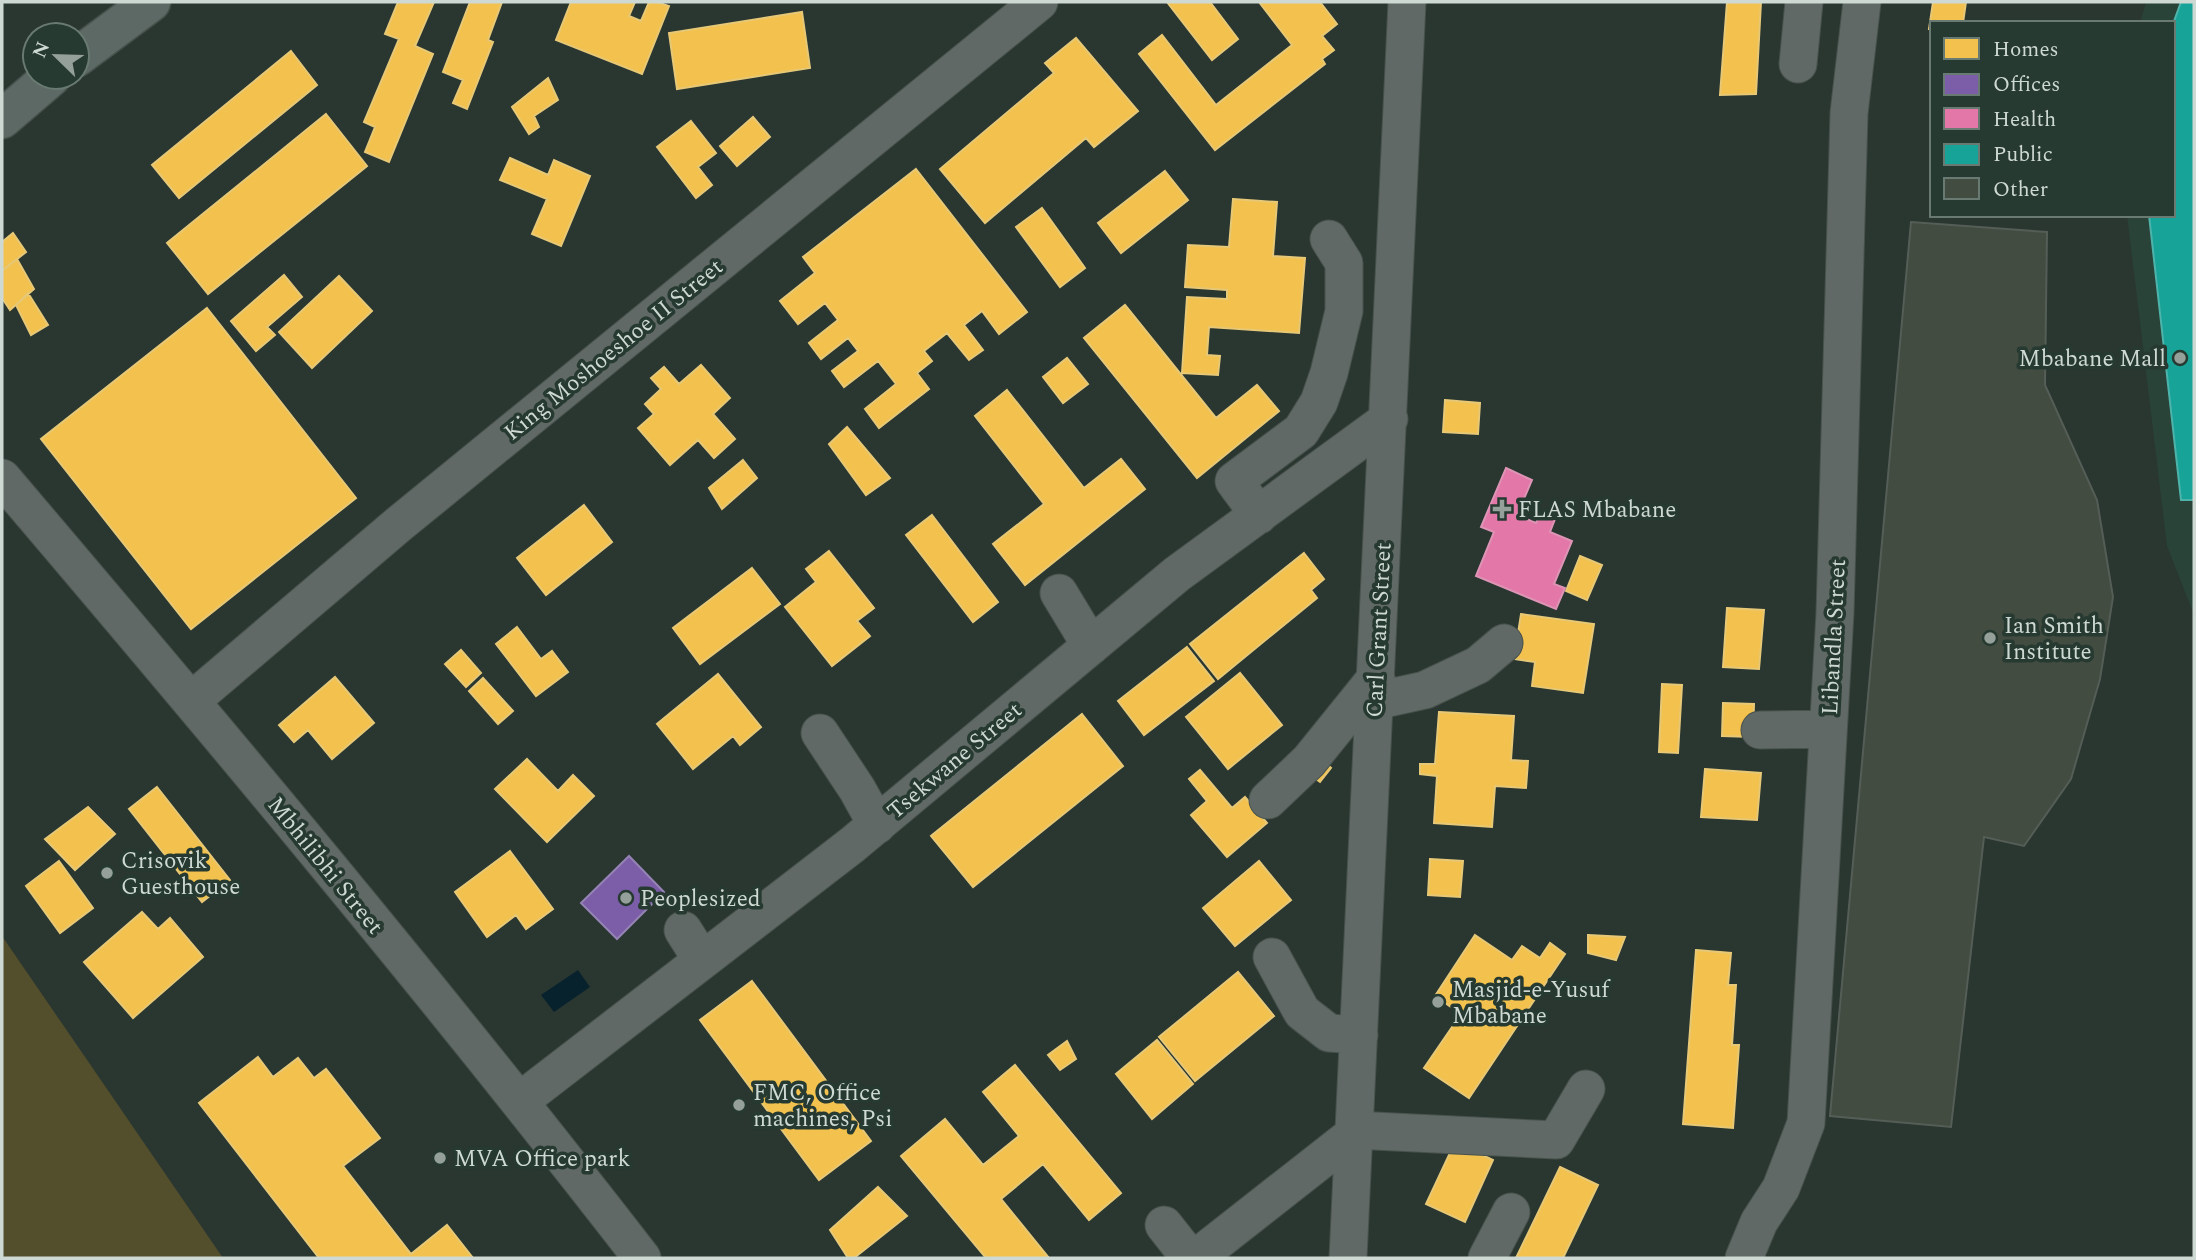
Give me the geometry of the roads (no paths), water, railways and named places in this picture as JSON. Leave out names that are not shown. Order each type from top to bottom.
[{"type":"main road","points":[[91,47],[151,2]]},
{"type":"main road","points":[[2,119],[35,91]]},
{"type":"street","name":"King Moshoeshoe II Street","points":[[191,701],[420,507],[1039,2]]},
{"type":"street","name":"Carl Grant Street","points":[[1348,1258],[1408,2]]},
{"type":"street","points":[[1798,64],[1804,2]]},
{"type":"street","name":"Libandla Street","points":[[1744,1258],[1759,1222],[1781,1188],[1806,1124],[1835,613],[1849,113],[1862,2]]},
{"type":"street","points":[[1259,515],[1234,481],[1301,431],[1319,402],[1329,373],[1344,311],[1344,263],[1329,239]]},
{"type":"street","name":"Tsekwane Street","points":[[520,1101],[877,825],[1177,574],[1389,419]]},
{"type":"street","name":"Mbhilibhi Street","points":[[2,478],[191,701],[520,1101],[642,1258]]},
{"type":"street","points":[[1059,593],[1091,646]]},
{"type":"street","points":[[1268,800],[1309,761],[1375,690],[1425,690],[1478,665],[1504,643]]},
{"type":"street","points":[[1760,730],[1828,729]]},
{"type":"street","points":[[820,733],[877,825]]},
{"type":"street","points":[[683,930],[702,960]]},
{"type":"street","points":[[1272,957],[1302,1012],[1329,1033],[1359,1035]]},
{"type":"street","points":[[1196,1258],[1354,1132],[1556,1140],[1587,1089]]},
{"type":"street","points":[[1487,1258],[1511,1212]]},
{"type":"street","points":[[1164,1224],[1190,1258]]},
{"type":"water","points":[[578,970],[590,987],[554,1012],[541,995]]},
{"type":"place","name":"Mbabane Mall","points":[[2180,358]]},
{"type":"place","name":"FLAS Mbabane","points":[[1502,509]]},
{"type":"place","name":"Ian Smith Institute","points":[[1990,638]]},
{"type":"place","name":"Crisovik Guesthouse","points":[[107,873]]},
{"type":"place","name":"Peoplesized","points":[[626,898]]},
{"type":"place","name":"Masjid-e-Yusuf Mbabane","points":[[1438,1002]]},
{"type":"place","name":"FMC, Office machines, Psi","points":[[739,1105]]},
{"type":"place","name":"MVA Office park","points":[[440,1158]]}]
